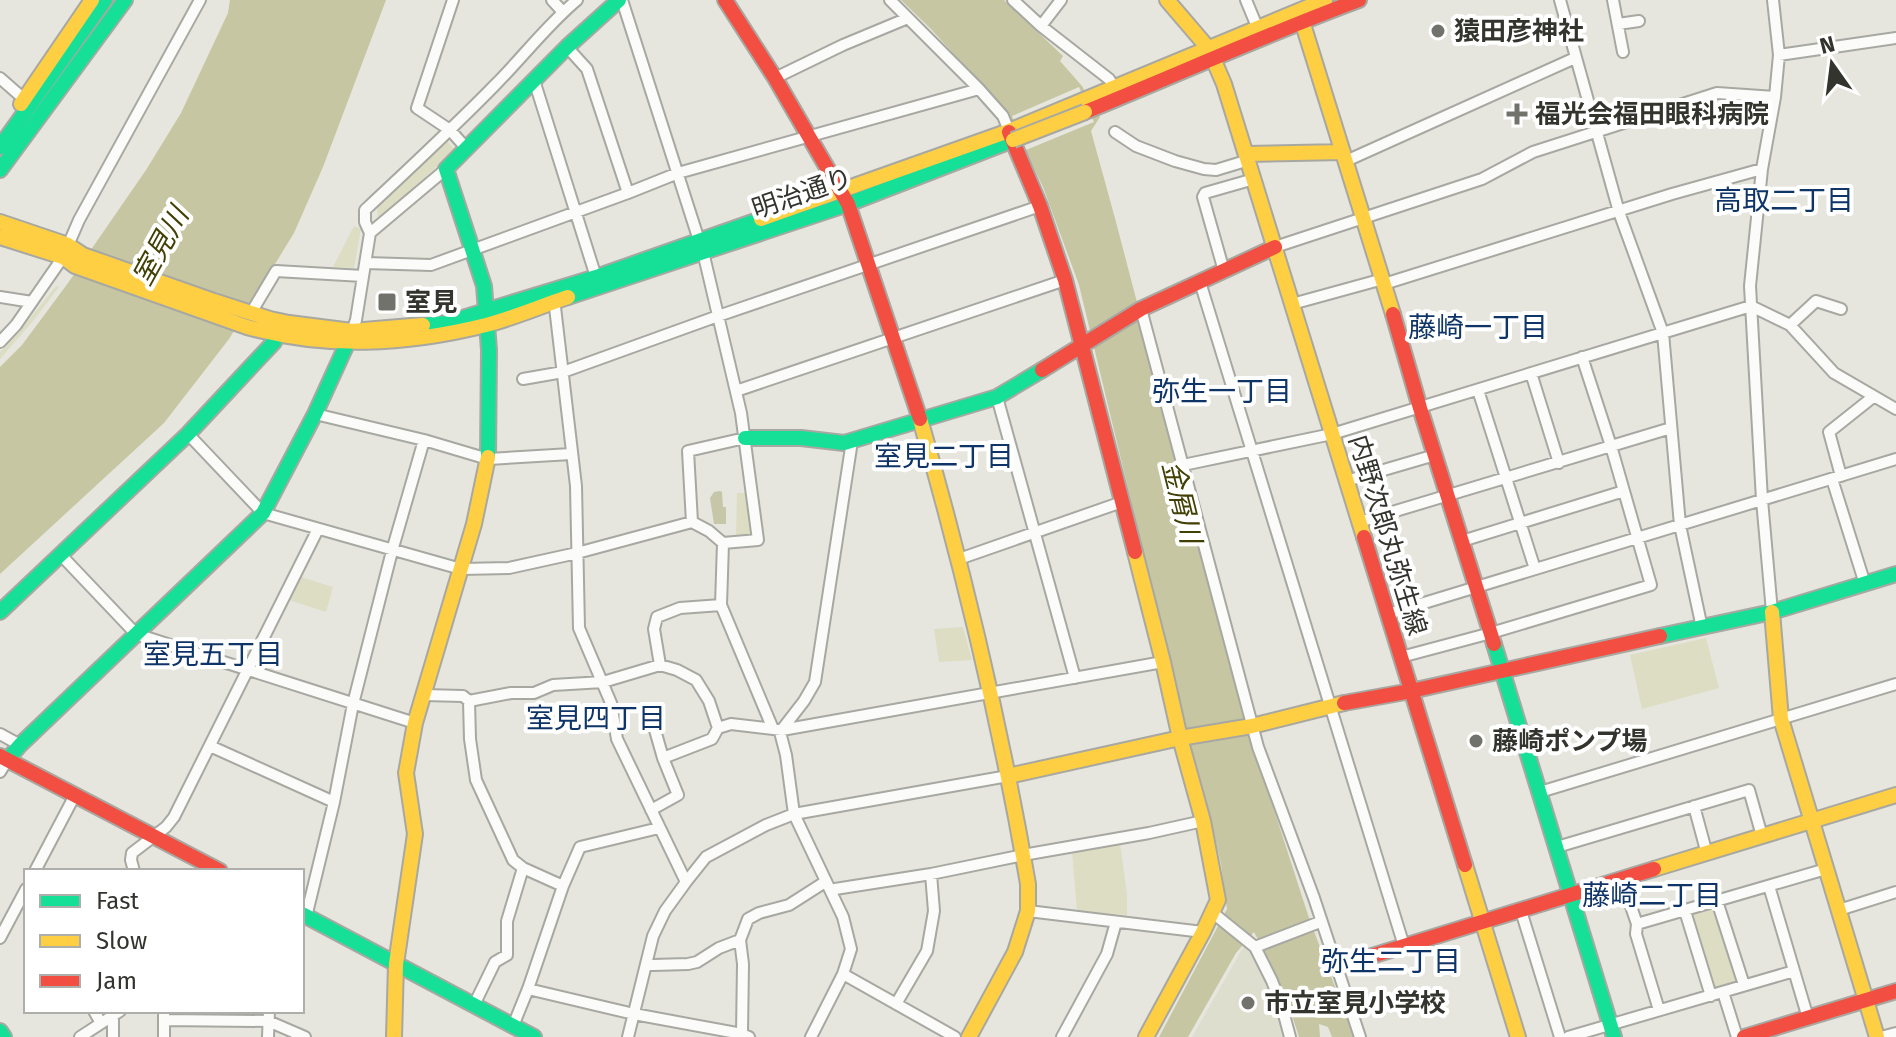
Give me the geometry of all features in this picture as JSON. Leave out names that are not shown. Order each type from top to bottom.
[{"type":"main road","points":[[0,133],[92,0]]},
{"type":"main road","points":[[0,147],[105,0]]},
{"type":"main road","points":[[0,172],[128,0]]},
{"type":"main road","points":[[394,1037],[396,964],[415,834],[406,773],[415,723],[474,524],[488,459],[484,286],[446,169],[567,47],[620,0]]},
{"type":"main road","points":[[725,0],[775,78],[844,198],[920,420],[959,559],[991,693],[1028,884],[1028,911],[1015,952],[969,1037]]},
{"type":"main road","points":[[1167,0],[1211,54]]},
{"type":"main road","name":"明治通り","points":[[487,318],[596,277],[844,198],[1089,110],[1325,0]]},
{"type":"main road","name":"明治通り","points":[[1089,110],[1115,88],[1302,21],[1343,2],[1359,0]]},
{"type":"main road","points":[[1302,21],[1613,1031]]},
{"type":"main road","name":"内野次郎丸弥生線","points":[[1211,54],[1248,157],[1518,1037]]},
{"type":"main road","points":[[1011,136],[1040,206],[1065,280],[1203,821],[1218,900],[1146,1037]]},
{"type":"main road","points":[[1248,157],[1345,157]]},
{"type":"main road","points":[[0,222],[72,256]]},
{"type":"main road","points":[[0,237],[72,256]]},
{"type":"main road","name":"明治通り","points":[[72,256],[240,325],[276,335],[350,337],[372,331],[487,318],[553,302],[700,246]]},
{"type":"main road","points":[[745,438],[801,438],[844,443],[997,397],[1141,309],[1275,247]]},
{"type":"main road","name":"明治通り","points":[[72,256],[251,313],[350,337]]},
{"type":"main road","points":[[0,612],[188,434],[274,342],[276,335]]},
{"type":"main road","points":[[216,869],[75,795],[3,762],[263,513],[315,414],[350,337]]},
{"type":"main road","points":[[1008,776],[1702,628],[1772,612],[1896,574]]},
{"type":"main road","points":[[1772,612],[1781,719],[1879,1037]]},
{"type":"main road","points":[[1336,967],[1896,795]]},
{"type":"main road","points":[[304,916],[534,1037]]},
{"type":"main road","points":[[1744,1037],[1896,991]]},
{"type":"main road","points":[[0,1031],[4,1037]]},
{"type":"street","points":[[0,342],[72,256],[79,220],[200,0]]},
{"type":"street","points":[[453,0],[417,108],[450,130],[467,149]]},
{"type":"street","points":[[552,0],[563,12]]},
{"type":"street","points":[[350,337],[356,320],[370,233],[365,222],[365,210],[450,130],[577,0]]},
{"type":"street","points":[[188,434],[263,513],[461,569],[509,568],[692,522],[723,543],[758,540],[745,438],[718,316],[678,173],[620,0]]},
{"type":"street","points":[[890,0],[979,89],[1003,116],[1011,136]]},
{"type":"street","points":[[1013,0],[1109,79],[1115,88]]},
{"type":"street","points":[[1041,26],[1061,0]]},
{"type":"street","points":[[1246,0],[1258,29]]},
{"type":"street","points":[[1560,0],[1619,212],[1663,333],[1680,525],[1702,628]]},
{"type":"street","points":[[1613,0],[1623,52]]},
{"type":"street","points":[[1772,612],[1762,500],[1750,286],[1762,169],[1779,55],[1773,0]]},
{"type":"street","points":[[775,78],[908,18]]},
{"type":"street","points":[[1618,24],[1639,21]]},
{"type":"street","points":[[1779,55],[1896,38]]},
{"type":"street","points":[[567,47],[587,69],[628,193]]},
{"type":"street","points":[[1345,157],[1575,58]]},
{"type":"street","points":[[0,78],[24,99]]},
{"type":"street","points":[[534,80],[596,277]]},
{"type":"street","points":[[366,263],[431,265],[678,173],[979,89]]},
{"type":"street","points":[[1275,247],[1482,179],[1533,152],[1717,93],[1775,97]]},
{"type":"street","points":[[1115,132],[1136,146],[1204,169],[1216,170],[1248,157]]},
{"type":"street","points":[[370,233],[446,169]]},
{"type":"street","points":[[1292,304],[1383,281],[1762,169]]},
{"type":"street","points":[[1224,271],[1203,197],[1205,193],[1254,179]]},
{"type":"street","points":[[523,379],[563,372],[1040,206]]},
{"type":"street","points":[[251,313],[276,271],[363,276]]},
{"type":"street","points":[[736,391],[1065,280]]},
{"type":"street","points":[[1200,282],[1404,946]]},
{"type":"street","points":[[0,297],[32,302]]},
{"type":"street","points":[[1790,325],[1816,301],[1841,309]]},
{"type":"street","points":[[553,302],[576,486],[579,628],[611,703],[617,739],[686,882]]},
{"type":"street","points":[[1183,465],[1332,434],[1751,306],[1790,325],[1834,373],[1896,409]]},
{"type":"street","points":[[1141,309],[1258,747],[1314,898],[1318,923],[1360,1037]]},
{"type":"street","points":[[1401,657],[1651,585],[1582,357]]},
{"type":"street","points":[[1531,373],[1559,463]]},
{"type":"street","points":[[1478,390],[1535,569]]},
{"type":"street","points":[[997,397],[1075,678]]},
{"type":"street","points":[[1865,584],[1837,477],[1829,432],[1873,397]]},
{"type":"street","points":[[315,414],[488,459],[571,454]]},
{"type":"street","points":[[1359,522],[1671,428]]},
{"type":"street","points":[[692,522],[688,451],[745,438]]},
{"type":"street","points":[[304,916],[334,802],[353,704],[424,440]]},
{"type":"street","points":[[778,729],[804,701],[815,682],[852,441]]},
{"type":"street","points":[[1346,481],[1435,455]]},
{"type":"street","points":[[1388,614],[1896,459]]},
{"type":"street","points":[[1462,541],[1624,491]]},
{"type":"street","points":[[959,559],[1122,502]]},
{"type":"street","points":[[133,869],[132,853],[174,817],[318,529]]},
{"type":"street","points":[[723,543],[721,605],[780,732],[794,814],[843,917],[851,949],[843,974],[811,1037]]},
{"type":"street","points":[[60,554],[136,634],[415,723]]},
{"type":"street","points":[[660,665],[654,629],[657,617],[680,608],[721,605]]},
{"type":"street","points":[[663,758],[712,739],[718,728],[731,724],[778,729],[1163,662]]},
{"type":"street","points":[[469,701],[511,693],[534,693],[553,685],[603,682],[660,665],[696,680],[709,701],[718,728]]},
{"type":"street","points":[[1540,792],[1896,684]]},
{"type":"street","points":[[424,695],[463,696],[469,701],[476,780],[513,860],[523,868],[563,886]]},
{"type":"street","points":[[649,709],[678,795],[651,810]]},
{"type":"street","points":[[0,734],[20,745]]},
{"type":"street","points":[[210,746],[334,802]]},
{"type":"street","points":[[628,1037],[653,936],[665,911],[706,857],[766,825],[794,814],[1008,776]]},
{"type":"street","points":[[1557,847],[1749,790],[1762,836]]},
{"type":"street","points":[[36,869],[75,795]]},
{"type":"street","points":[[1694,806],[1707,854]]},
{"type":"street","points":[[528,989],[634,1014],[746,1035],[740,940],[748,919],[759,913],[789,905],[828,886],[835,889],[931,874],[1203,821]]},
{"type":"street","points":[[513,1026],[580,847],[659,828]]},
{"type":"street","points":[[474,1005],[495,962],[507,955],[507,921],[523,868]]},
{"type":"street","points":[[1637,924],[1826,869]]},
{"type":"street","points":[[896,1004],[927,951],[934,911],[931,874]]},
{"type":"street","points":[[1622,880],[1659,1010]]},
{"type":"street","points":[[1769,886],[1808,1018]]},
{"type":"street","points":[[1839,910],[1896,892]]},
{"type":"street","points":[[0,938],[24,897]]},
{"type":"street","points":[[1717,901],[1744,985]]},
{"type":"street","points":[[1028,911],[1203,932]]},
{"type":"street","points":[[1521,911],[1560,1037]]},
{"type":"street","points":[[1685,911],[1711,996]]},
{"type":"street","points":[[1213,913],[1254,946],[1272,981],[1290,1037]]},
{"type":"street","points":[[1062,1037],[1107,954],[1116,922]]},
{"type":"street","points":[[1254,946],[1318,923]]},
{"type":"street","points":[[646,964],[697,962],[719,948],[740,940]]},
{"type":"street","points":[[1568,1037],[1613,1031],[1659,1010],[1794,971]]},
{"type":"street","points":[[843,974],[955,1037]]},
{"type":"street","points":[[1723,992],[1737,1037]]},
{"type":"street","points":[[95,1013],[101,1023]]},
{"type":"street","points":[[80,1037],[116,1014]]},
{"type":"street","points":[[113,1037],[116,1014]]},
{"type":"street","points":[[164,1037],[164,1015],[268,1016],[305,1037]]},
{"type":"street","points":[[268,1016],[268,1037]]},
{"type":"street","points":[[1879,1037],[1896,1033]]},
{"type":"shaded area","points":[[447,141],[455,150],[378,220],[377,205]]},
{"type":"shaded area","points":[[354,226],[361,229],[354,268],[333,267]]},
{"type":"shaded area","points":[[56,286],[59,287],[34,320],[0,359],[0,352]]},
{"type":"shaded area","points":[[720,491],[723,507],[726,507],[726,524],[714,524],[710,498],[714,492]]},
{"type":"shaded area","points":[[737,493],[749,493],[754,530],[749,538],[736,537]]},
{"type":"shaded area","points":[[301,577],[333,587],[326,612],[289,600]]},
{"type":"shaded area","points":[[963,627],[972,660],[939,662],[934,629]]},
{"type":"shaded area","points":[[1706,638],[1719,688],[1642,709],[1630,655]]},
{"type":"shaded area","points":[[1120,843],[1127,915],[1077,911],[1072,852]]},
{"type":"shaded area","points":[[1713,907],[1717,909],[1738,984],[1716,990],[1711,987],[1691,919],[1692,913]]},
{"type":"shaded area","name":"市立室見小学校","points":[[1244,946],[1262,950],[1280,989],[1296,1037],[1192,1037]]},
{"type":"water","name":"室見川","points":[[230,0],[386,0],[323,167],[294,233],[229,339],[164,423],[0,574],[0,367],[22,345],[68,283],[146,170],[181,113],[228,13]]},
{"type":"water","name":"金屑川","points":[[901,0],[1004,0],[1063,56],[1060,61],[1082,86],[1100,117],[1091,131],[1252,742],[1309,918],[1354,1037],[1332,1037],[1328,1027],[1319,1024],[1320,1037],[1299,1037],[1280,983],[1254,932],[1236,953],[1188,1037],[1159,1037],[1227,909],[1210,816],[1184,721],[1079,285],[1043,187],[1007,113]]},
{"type":"pier","points":[[1079,87],[1094,122],[1026,150],[1012,116]]},
{"type":"traffic: fast","points":[[0,147],[105,0]]},
{"type":"traffic: fast","points":[[0,170],[125,0]]},
{"type":"traffic: fast","points":[[488,457],[489,350],[484,286],[446,169],[567,47],[619,0]]},
{"type":"traffic: fast","points":[[568,297],[848,204],[1013,140]]},
{"type":"traffic: fast","points":[[423,325],[446,323],[596,277],[761,219]]},
{"type":"traffic: fast","points":[[0,612],[188,434],[274,342],[276,335]]},
{"type":"traffic: fast","points":[[8,759],[263,513],[315,414],[351,335]]},
{"type":"traffic: fast","points":[[745,438],[801,438],[844,443],[997,397],[1042,370]]},
{"type":"traffic: fast","points":[[1660,636],[1772,612],[1896,574]]},
{"type":"traffic: fast","points":[[1494,644],[1614,1037]]},
{"type":"traffic: fast","points":[[304,915],[534,1037]]},
{"type":"traffic: fast","points":[[0,1031],[4,1037]]},
{"type":"traffic: slow","points":[[21,104],[92,0]]},
{"type":"traffic: slow","points":[[1167,0],[1209,49],[1224,84],[1364,537]]},
{"type":"traffic: slow","points":[[761,219],[1009,131],[1325,0]]},
{"type":"traffic: slow","points":[[1302,21],[1393,314]]},
{"type":"traffic: slow","points":[[1013,140],[1085,112]]},
{"type":"traffic: slow","points":[[1247,154],[1343,152]]},
{"type":"traffic: slow","points":[[0,222],[68,245],[83,255],[270,319],[352,331],[423,325]]},
{"type":"traffic: slow","points":[[0,237],[63,257],[75,266],[247,327],[307,339],[366,342],[426,337],[496,322],[568,297]]},
{"type":"traffic: slow","points":[[920,419],[980,650],[1028,884],[1028,911],[1015,952],[969,1037]]},
{"type":"traffic: slow","points":[[394,1037],[396,964],[415,834],[406,773],[415,723],[474,524],[488,457]]},
{"type":"traffic: slow","points":[[1135,552],[1203,821],[1218,900],[1146,1037]]},
{"type":"traffic: slow","points":[[1772,612],[1781,719],[1877,1037]]},
{"type":"traffic: slow","points":[[1008,776],[1180,738],[1252,726],[1344,703]]},
{"type":"traffic: slow","points":[[1654,869],[1896,795]]},
{"type":"traffic: slow","points":[[1465,865],[1518,1037]]},
{"type":"traffic: jam","points":[[725,0],[775,78],[848,204],[920,419]]},
{"type":"traffic: jam","points":[[1085,112],[1359,0]]},
{"type":"traffic: jam","points":[[1009,132],[1040,206],[1065,280],[1135,552]]},
{"type":"traffic: jam","points":[[1042,370],[1141,309],[1275,247]]},
{"type":"traffic: jam","points":[[1393,314],[1494,644]]},
{"type":"traffic: jam","points":[[1364,537],[1465,865]]},
{"type":"traffic: jam","points":[[1344,703],[1660,636]]},
{"type":"traffic: jam","points":[[0,756],[216,869]]},
{"type":"traffic: jam","points":[[1336,967],[1654,869]]},
{"type":"traffic: jam","points":[[1744,1037],[1896,991]]},
{"type":"place","name":"猿田彦神社","points":[[1438,31]]},
{"type":"place","name":"福光会福田眼科病院","points":[[1517,114]]},
{"type":"place","name":"室見","points":[[387,302]]},
{"type":"place","name":"藤崎ポンプ場","points":[[1476,741]]},
{"type":"place","name":"市立室見小学校","points":[[1248,1003]]},
{"type":"district","name":"高取二丁目","points":[[1784,200]]},
{"type":"district","name":"藤崎一丁目","points":[[1478,327]]},
{"type":"district","name":"弥生一丁目","points":[[1222,391]]},
{"type":"district","name":"室見二丁目","points":[[944,456]]},
{"type":"district","name":"室見五丁目","points":[[213,654]]},
{"type":"district","name":"室見四丁目","points":[[596,718]]},
{"type":"district","name":"藤崎二丁目","points":[[1652,895]]},
{"type":"district","name":"弥生二丁目","points":[[1391,961]]}]
